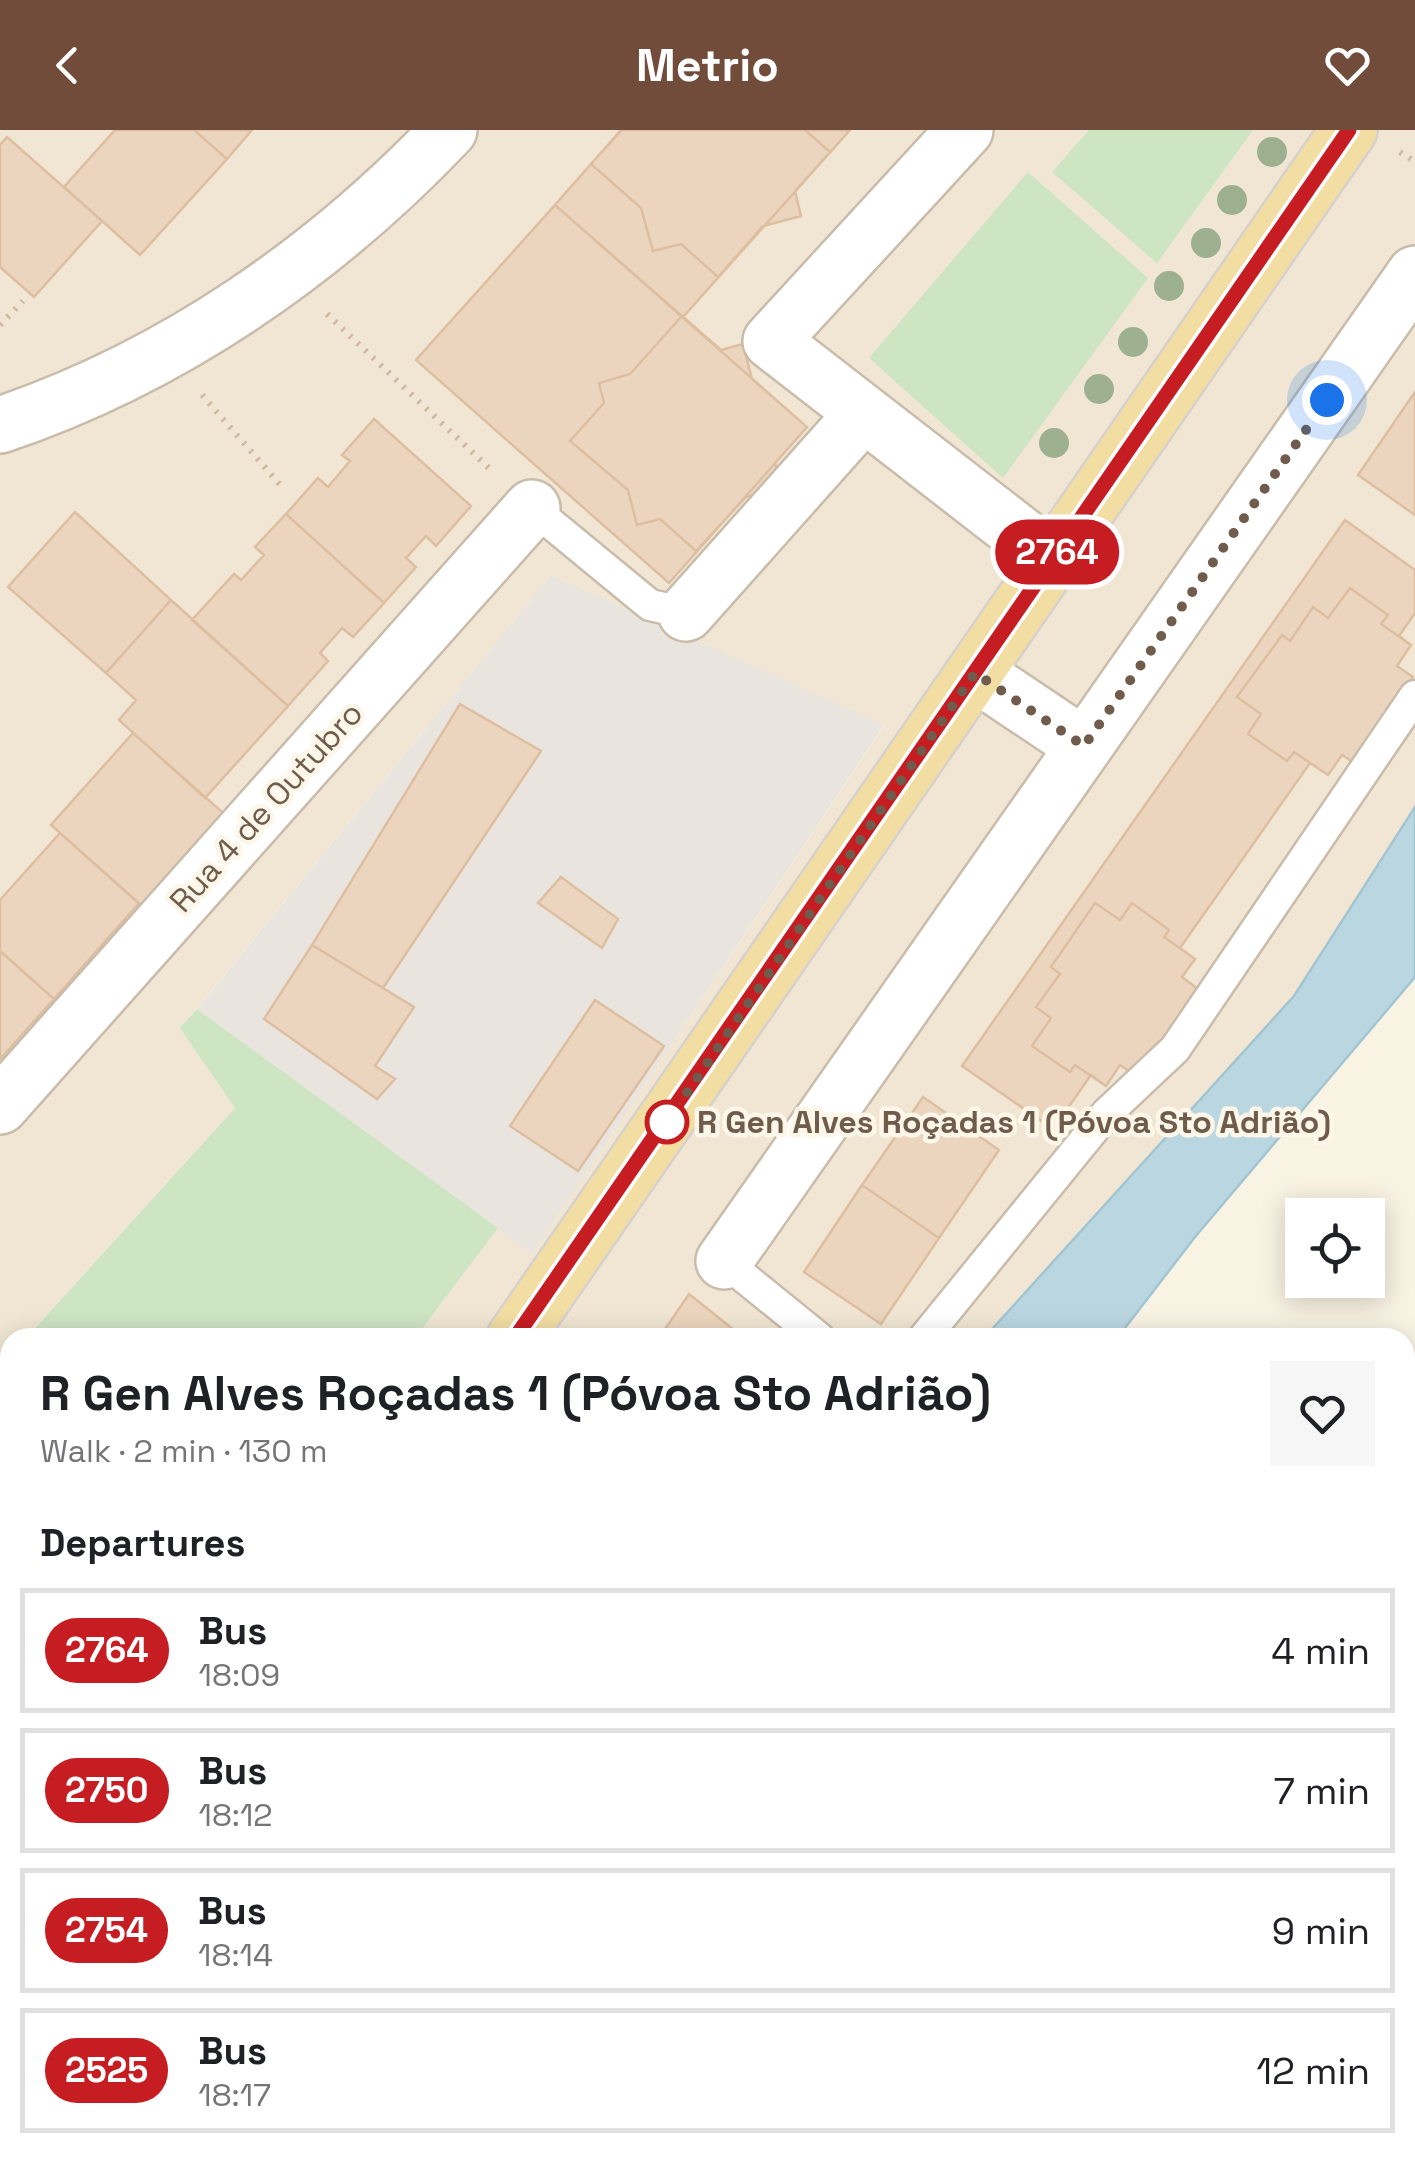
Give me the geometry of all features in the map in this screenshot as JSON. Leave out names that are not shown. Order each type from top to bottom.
[{"type":"main road","points":[[522,1328],[1349,130]]},
{"type":"street","points":[[0,425],[65,403],[165,353],[286,276],[386,197],[450,130]]},
{"type":"street","points":[[964,130],[770,342],[1052,559]]},
{"type":"street","points":[[724,1261],[1415,274]]},
{"type":"street","points":[[686,613],[864,412]]},
{"type":"street","name":"Rua 4 de Outubro","points":[[0,1106],[532,508]]},
{"type":"street","points":[[975,673],[1084,746]]},
{"type":"lane","points":[[532,508],[650,605],[686,613]]},
{"type":"lane","points":[[932,1328],[1106,1114],[1175,1049],[1415,696]]},
{"type":"lane","points":[[724,1261],[806,1328]]},
{"type":"path","points":[[286,276],[532,508]]},
{"type":"path","points":[[0,324],[24,301]]},
{"type":"path","points":[[165,353],[282,486]]},
{"type":"shaded area","points":[[0,130],[1415,130],[1415,807],[1294,996],[993,1328],[423,1328],[498,1228],[532,1253],[884,726],[551,575],[181,1028],[235,1108],[35,1328],[0,1328]]},
{"type":"shaded area","points":[[551,575],[884,725],[532,1254],[197,1009]]},
{"type":"green space","points":[[1089,130],[1253,130],[1157,263],[1052,172]]},
{"type":"green space","points":[[1028,172],[1148,278],[1003,478],[869,358]]},
{"type":"green space","points":[[197,1009],[498,1228],[423,1328],[35,1328],[235,1108],[180,1028]]},
{"type":"water","points":[[1415,807],[1415,977],[1195,1237],[1125,1328],[993,1328],[1294,996]]},
{"type":"building","points":[[115,130],[194,130],[227,159],[140,255],[64,187]]},
{"type":"building","points":[[194,130],[252,130],[227,159]]},
{"type":"building","points":[[621,130],[850,130],[683,317],[555,205]]},
{"type":"building","points":[[622,130],[805,130],[830,152],[795,191],[801,216],[763,226],[718,277],[681,244],[653,251],[641,208],[591,164]]},
{"type":"building","points":[[7,137],[102,221],[34,297],[0,267],[0,145]]},
{"type":"building","points":[[555,205],[807,427],[669,583],[416,360]]},
{"type":"building","points":[[682,316],[721,350],[743,344],[752,379],[807,427],[775,463],[782,488],[746,497],[696,551],[660,519],[637,525],[628,490],[570,441],[604,403],[599,383],[630,374]]},
{"type":"building","points":[[1415,392],[1415,515],[1358,475]]},
{"type":"building","points":[[374,419],[471,506],[436,546],[426,536],[406,558],[416,567],[384,603],[286,514],[318,478],[328,487],[350,461],[342,455]]},
{"type":"building","points":[[75,512],[171,600],[106,673],[8,587]]},
{"type":"building","points":[[286,514],[384,603],[353,637],[342,628],[320,653],[328,661],[288,706],[192,620],[234,574],[241,580],[264,555],[255,547]]},
{"type":"building","points":[[1345,520],[1415,570],[1415,613],[1399,636],[1411,645],[1397,666],[1413,677],[1353,762],[1342,755],[1328,775],[1310,763],[1180,948],[1195,959],[1182,977],[1198,989],[1136,1076],[1120,1065],[1106,1086],[1091,1075],[1053,1129],[962,1066]]},
{"type":"building","points":[[1350,588],[1388,615],[1381,624],[1411,645],[1397,666],[1413,677],[1353,762],[1342,755],[1328,775],[1294,752],[1287,761],[1248,734],[1261,714],[1237,697],[1282,635],[1290,641],[1313,607],[1328,618]]},
{"type":"building","points":[[171,600],[288,706],[205,798],[119,720],[136,700],[106,673]]},
{"type":"building","points":[[460,704],[541,751],[383,988],[312,945]]},
{"type":"building","points":[[133,733],[230,819],[147,911],[51,825]]},
{"type":"building","points":[[60,833],[139,903],[54,999],[0,951],[0,900]]},
{"type":"building","points":[[561,877],[618,919],[602,948],[538,903]]},
{"type":"building","points":[[1095,903],[1120,920],[1132,903],[1169,930],[1164,937],[1195,959],[1182,977],[1198,989],[1136,1076],[1120,1065],[1106,1086],[1075,1065],[1070,1072],[1032,1046],[1051,1018],[1036,1007],[1060,974],[1051,967]]},
{"type":"building","points":[[312,945],[414,1007],[375,1066],[395,1079],[377,1099],[264,1019]]},
{"type":"building","points":[[0,951],[54,999],[0,1059]]},
{"type":"building","points":[[595,1000],[664,1046],[578,1171],[510,1126]]},
{"type":"building","points":[[923,1097],[999,1150],[939,1238],[862,1185]]},
{"type":"building","points":[[862,1185],[939,1238],[881,1324],[804,1272]]},
{"type":"building","points":[[689,1294],[732,1328],[666,1328]]},
{"type":"bus line","name":"2764","points":[[522,1328],[1349,130]]},
{"type":"place","name":"R Gen Alves Roçadas 1 (Póvoa Sto Adrião)","points":[[667,1122]]},
{"type":"route","points":[[667,1122],[975,673],[1084,746],[1327,400]]}]
